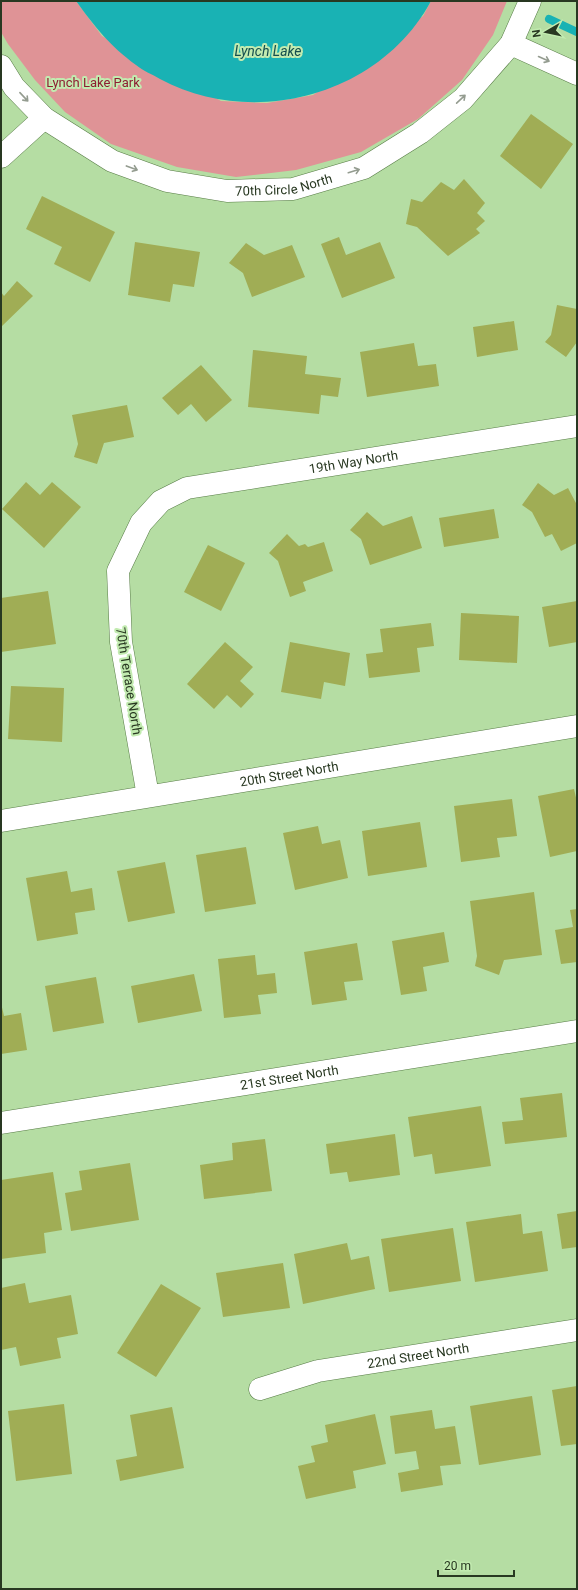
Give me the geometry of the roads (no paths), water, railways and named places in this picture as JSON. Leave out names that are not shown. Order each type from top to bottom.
[{"type":"street","name":"70th Circle North","points":[[1,66],[14,87],[44,118],[112,160],[167,181],[227,191],[293,189],[364,168],[420,133],[463,99],[511,44],[530,1]]},
{"type":"street","points":[[511,44],[577,74]]},
{"type":"street","points":[[1,157],[44,118]]},
{"type":"street","name":"19th Way North","points":[[141,523],[161,501],[187,488],[577,426]]},
{"type":"street","name":"70th Terrace North","points":[[141,523],[118,571],[121,642],[148,796]]},
{"type":"street","name":"20th Street North","points":[[1,821],[577,726]]},
{"type":"street","name":"21st Street North","points":[[1,1123],[577,1031]]},
{"type":"street","name":"22nd Street North","points":[[260,1389],[318,1370],[577,1330]]},
{"type":"water","name":"Lynch Lake","points":[[76,1],[431,1],[409,34],[380,60],[347,81],[311,94],[273,101],[234,101],[196,94],[145,71],[118,51],[96,28]]},
{"type":"waterway","points":[[549,19],[577,32]]},
{"type":"park label","name":"Lynch Lake Park","points":[[93,82]]}]
